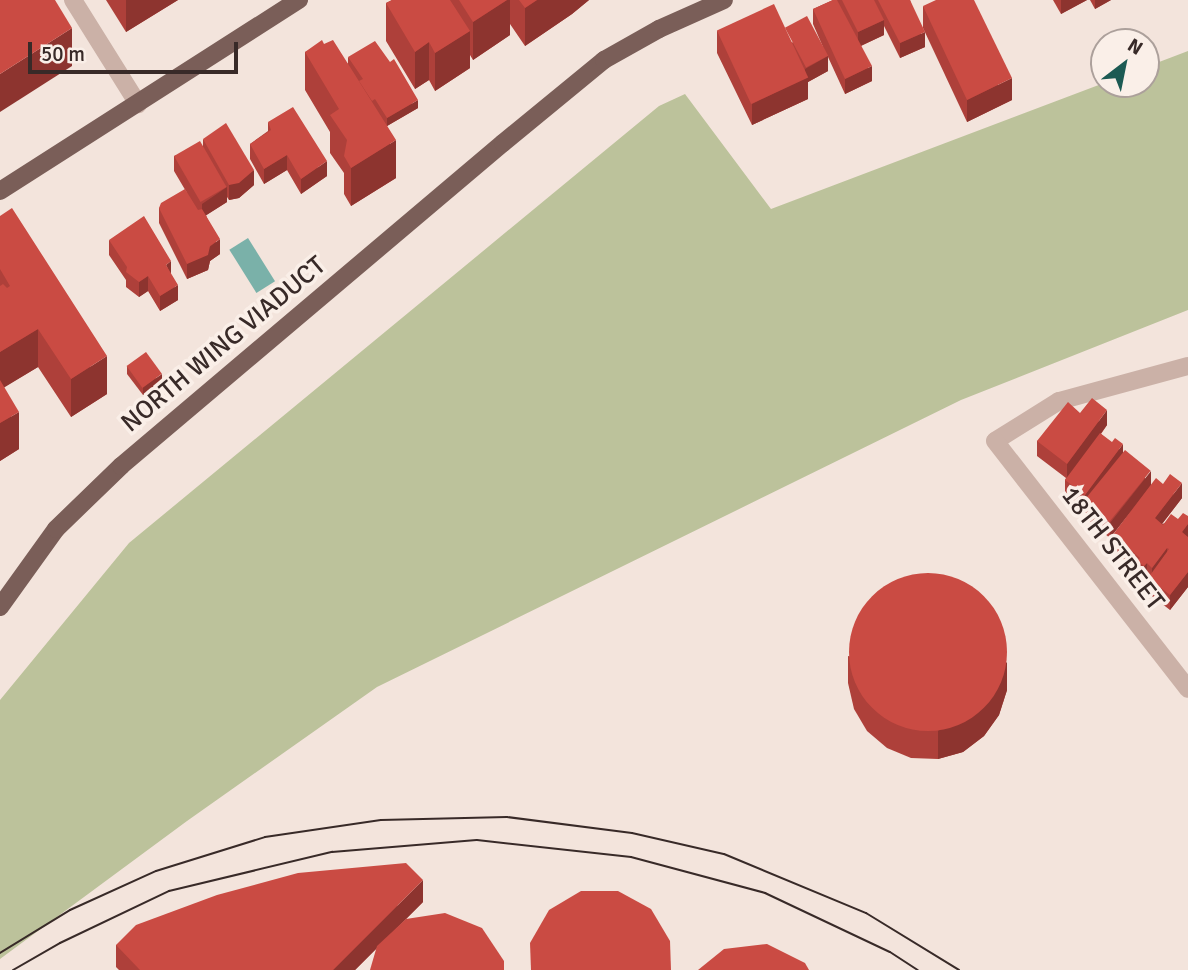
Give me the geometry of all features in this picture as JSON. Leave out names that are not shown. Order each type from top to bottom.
[{"type":"main road","points":[[0,191],[299,0]]},
{"type":"main road","name":"NORTH WING VIADUCT","points":[[0,607],[56,529],[121,467],[503,143],[604,60],[659,29],[724,0]]},
{"type":"street","points":[[73,0],[138,104]]},
{"type":"street","name":"18TH STREET","points":[[1188,366],[1059,401],[995,441],[1188,689]]},
{"type":"green space","points":[[1188,51],[1188,310],[961,400],[377,687],[187,821],[0,959],[0,700],[129,543],[659,106],[685,94],[771,209],[1090,88],[1090,98],[1160,98],[1160,62]]},
{"type":"water","points":[[248,238],[275,281],[256,293],[229,250]]},
{"type":"building","points":[[0,0],[55,0],[72,28],[0,74]]},
{"type":"building","points":[[392,0],[450,0],[470,31],[435,53],[429,42],[415,52],[386,3]]},
{"type":"building","points":[[459,0],[507,0],[473,22]]},
{"type":"building","points":[[519,0],[537,0],[525,8]]},
{"type":"building","points":[[837,0],[872,66],[845,79],[813,9]]},
{"type":"building","points":[[842,0],[874,0],[884,20],[858,32]]},
{"type":"building","points":[[878,0],[910,0],[925,32],[900,43]]},
{"type":"building","points":[[936,0],[974,0],[1012,78],[967,100],[923,6]]},
{"type":"building","points":[[774,4],[808,77],[751,104],[717,31]]},
{"type":"building","points":[[807,16],[828,56],[806,67],[785,28]]},
{"type":"building","points":[[322,40],[324,44],[333,40],[396,140],[351,168],[344,156],[347,140],[330,115],[339,109],[305,52]]},
{"type":"building","points":[[375,41],[390,62],[394,59],[418,100],[387,118],[359,81],[363,79],[348,57]]},
{"type":"building","points":[[293,107],[327,161],[301,179],[287,155],[264,169],[250,144],[271,130],[268,122]]},
{"type":"building","points":[[226,123],[254,170],[239,183],[229,185],[203,139]]},
{"type":"building","points":[[200,141],[226,187],[201,202],[174,156]]},
{"type":"building","points":[[185,189],[198,210],[202,209],[220,239],[210,246],[208,255],[187,264],[159,208],[161,203]]},
{"type":"building","points":[[12,208],[107,356],[71,379],[38,329],[0,352],[0,286],[10,286],[0,269],[0,216]]},
{"type":"building","points":[[144,216],[171,261],[166,265],[178,285],[160,296],[148,276],[139,282],[126,272],[127,267],[109,240]]},
{"type":"building","points":[[146,352],[162,374],[142,388],[127,366]]},
{"type":"building","points":[[0,380],[19,412],[0,423]]},
{"type":"building","points":[[1092,398],[1107,410],[1067,464],[1037,441],[1068,402],[1080,413]]},
{"type":"building","points":[[1100,433],[1112,442],[1115,438],[1123,444],[1085,495],[1065,480]]},
{"type":"building","points":[[1125,450],[1151,471],[1109,522],[1083,501]]},
{"type":"building","points":[[1170,474],[1182,483],[1155,518],[1163,525],[1171,514],[1178,519],[1183,513],[1188,516],[1188,524],[1182,532],[1188,537],[1188,572],[1170,595],[1148,578],[1169,549],[1167,548],[1152,568],[1147,563],[1144,566],[1137,561],[1140,558],[1113,535],[1156,478],[1163,484]]},
{"type":"building","points":[[928,573],[958,579],[984,596],[1001,622],[1007,652],[1001,682],[984,708],[958,725],[928,731],[898,725],[872,708],[855,682],[849,652],[855,622],[872,596],[898,579]]},
{"type":"building","points":[[406,863],[423,880],[333,970],[140,970],[116,945],[136,925],[217,895],[298,873]]},
{"type":"building","points":[[581,891],[618,891],[651,909],[670,941],[671,970],[531,970],[530,943],[549,910]]},
{"type":"building","points":[[445,913],[482,928],[504,961],[504,970],[370,970],[377,946],[406,919]]},
{"type":"building","points":[[767,944],[805,963],[809,970],[698,970],[724,949]]},
{"type":"tram line","points":[[0,953],[70,910],[156,871],[265,837],[381,820],[507,817],[632,833],[724,854],[866,913],[959,970]]},
{"type":"tram line","points":[[13,970],[60,943],[169,891],[332,852],[477,840],[631,857],[765,893],[890,952],[918,970]]}]
